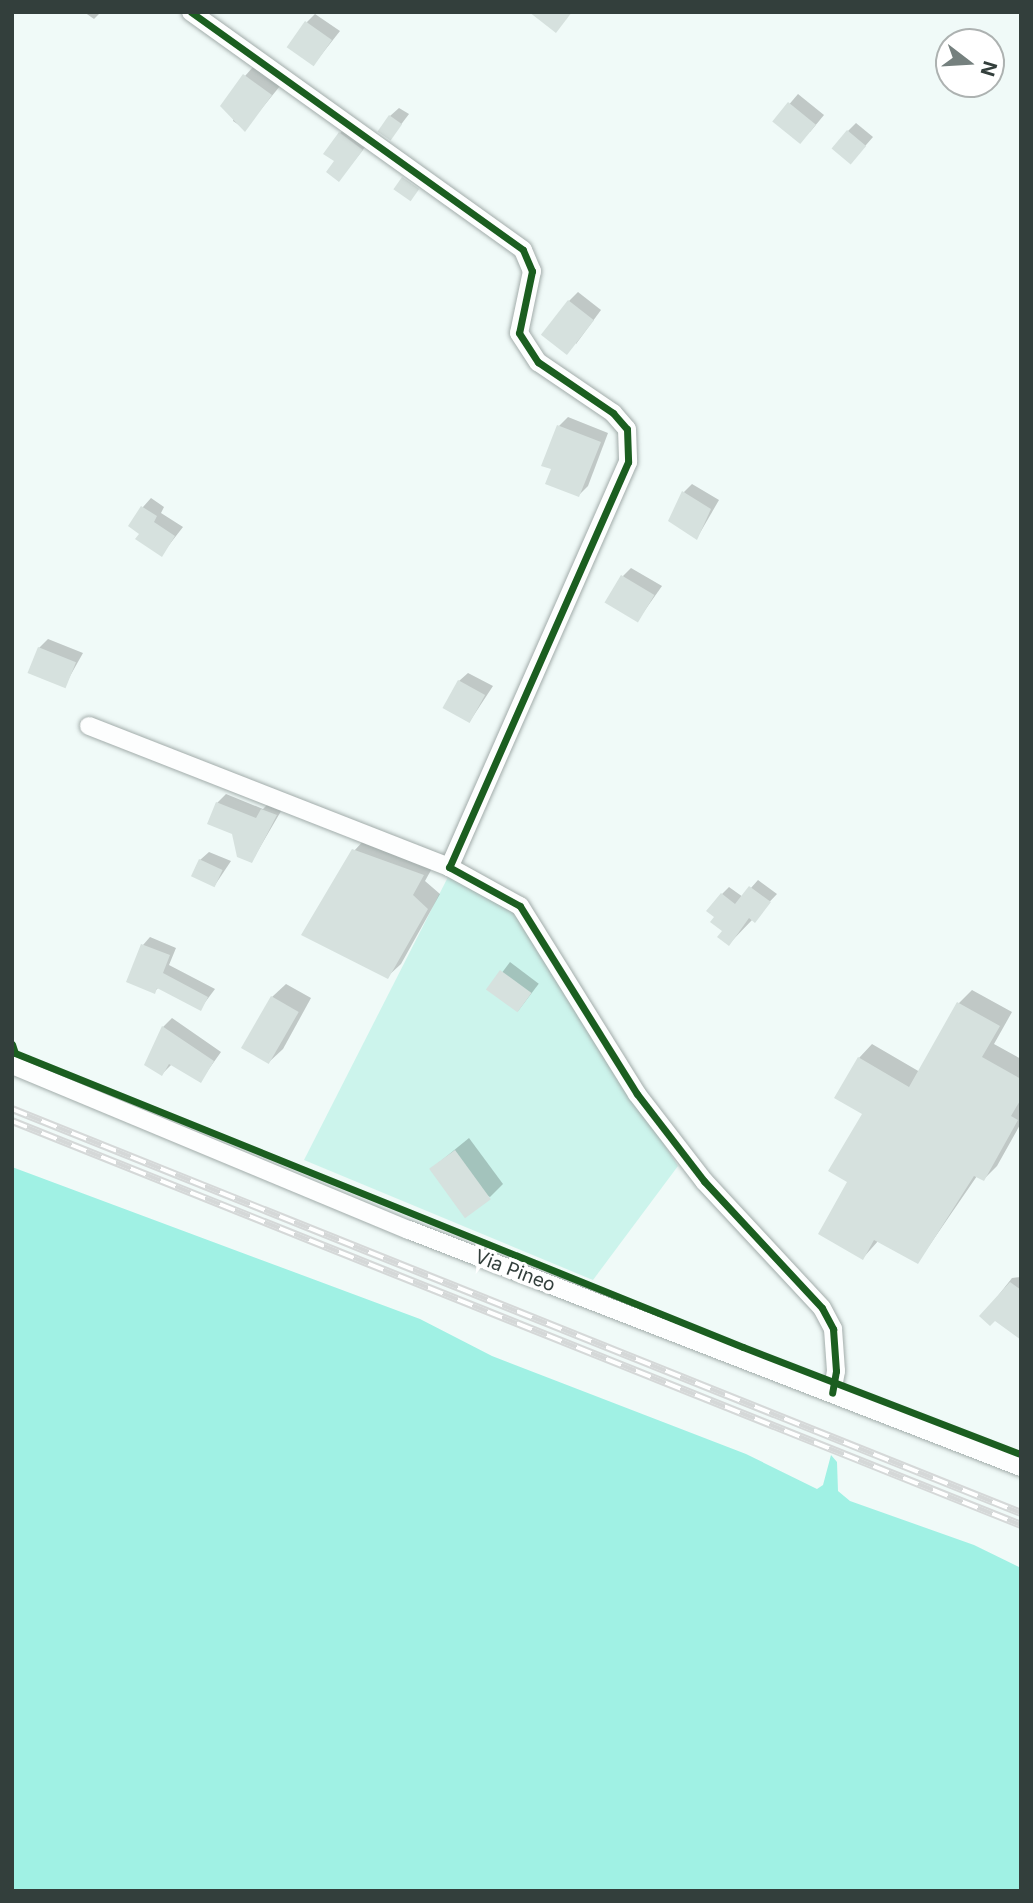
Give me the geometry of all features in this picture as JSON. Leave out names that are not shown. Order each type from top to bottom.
[{"type":"street","points":[[191,12],[523,250],[532,271],[519,333],[538,362],[621,420],[631,440],[628,462],[449,867]]},
{"type":"street","points":[[89,726],[449,867],[520,906],[637,1094],[704,1181],[822,1308],[833,1329],[836,1371],[832,1393]]},
{"type":"street","name":"Via Pineo","points":[[12,1065],[410,1230],[1021,1466]]},
{"type":"shaded area","points":[[448,877],[503,903],[524,924],[678,1166],[593,1280],[304,1160]]},
{"type":"shaded area","points":[[12,1167],[420,1319],[492,1356],[746,1454],[817,1489],[823,1485],[831,1455],[837,1462],[838,1491],[850,1501],[974,1545],[1021,1568],[1021,1891],[12,1891]]},
{"type":"building","points":[[529,12],[572,12],[556,33]]},
{"type":"building","points":[[305,21],[332,40],[314,66],[287,47]]},
{"type":"building","points":[[243,74],[272,95],[245,132],[220,106]]},
{"type":"building","points":[[788,102],[816,125],[800,144],[772,121]]},
{"type":"building","points":[[389,115],[402,124],[391,141],[378,131]]},
{"type":"building","points":[[847,130],[866,146],[851,164],[832,148]]},
{"type":"building","points":[[339,132],[363,150],[339,182],[326,172],[334,161],[323,154]]},
{"type":"building","points":[[402,177],[419,189],[411,201],[393,189]]},
{"type":"building","points":[[568,300],[594,320],[567,355],[541,335]]},
{"type":"building","points":[[557,425],[601,442],[579,497],[545,484],[551,469],[541,466]]},
{"type":"building","points":[[682,491],[711,509],[697,540],[668,521]]},
{"type":"building","points":[[141,506],[157,516],[154,522],[175,536],[162,557],[135,539],[139,534],[128,526]]},
{"type":"building","points":[[621,575],[654,595],[638,623],[605,602]]},
{"type":"building","points":[[38,647],[76,662],[66,688],[28,673]]},
{"type":"building","points":[[458,680],[485,695],[470,723],[442,708]]},
{"type":"building","points":[[216,802],[256,818],[261,809],[277,815],[252,863],[237,857],[232,834],[207,824]]},
{"type":"building","points":[[352,849],[424,875],[413,895],[428,909],[388,979],[301,935]]},
{"type":"building","points":[[199,859],[223,870],[215,887],[191,876]]},
{"type":"building","points":[[749,886],[771,902],[755,923],[749,918],[729,946],[717,937],[722,931],[710,922],[714,917],[706,911],[721,893],[735,904]]},
{"type":"building","points":[[141,944],[170,955],[163,973],[208,997],[201,1011],[157,988],[155,994],[126,982]]},
{"type":"building","points":[[500,970],[532,993],[517,1012],[486,989]]},
{"type":"building","points":[[271,996],[299,1012],[269,1064],[241,1048]]},
{"type":"building","points":[[957,1002],[1000,1026],[982,1057],[1021,1079],[1021,1099],[1011,1116],[1018,1120],[984,1181],[974,1176],[918,1264],[874,1240],[863,1260],[818,1234],[847,1182],[828,1171],[862,1114],[834,1098],[858,1057],[909,1087]]},
{"type":"building","points":[[162,1026],[214,1061],[201,1083],[169,1064],[162,1076],[144,1065]]},
{"type":"building","points":[[455,1150],[491,1199],[465,1218],[429,1169]]},
{"type":"building","points":[[1010,1282],[1021,1290],[1021,1340],[995,1321],[990,1326],[979,1316]]},
{"type":"railway","points":[[12,1109],[1021,1513]]},
{"type":"railway","points":[[12,1121],[1021,1525]]},
{"type":"cycle path","points":[[191,12],[523,250],[532,271],[519,333],[538,362],[613,413],[627,429],[628,462],[449,867],[520,906],[637,1094],[704,1181],[822,1308],[833,1329],[836,1371],[832,1393]]},
{"type":"cycle path","points":[[12,1044],[15,1053],[743,1347],[1021,1454]]}]
